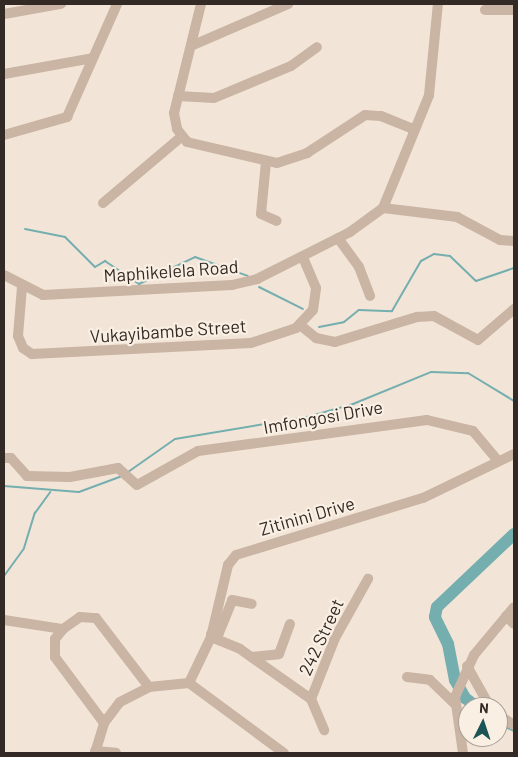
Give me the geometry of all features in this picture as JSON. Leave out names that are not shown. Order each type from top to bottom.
[{"type":"street","points":[[4,14],[61,4]]},
{"type":"street","points":[[4,134],[66,117],[117,4]]},
{"type":"street","points":[[181,137],[175,121],[178,96],[202,4]]},
{"type":"street","points":[[191,46],[276,6],[288,4]]},
{"type":"street","points":[[438,4],[432,87],[382,208],[465,219],[510,241]]},
{"type":"street","points":[[486,10],[514,10]]},
{"type":"street","points":[[178,96],[214,98],[291,66],[317,47]]},
{"type":"street","points":[[4,74],[93,58]]},
{"type":"street","points":[[181,137],[266,162],[298,158],[365,115],[389,118],[414,129]]},
{"type":"street","points":[[103,203],[181,137]]},
{"type":"street","points":[[266,162],[261,214],[277,221]]},
{"type":"street","name":"Maphikelela Road","points":[[4,276],[22,287],[50,295],[232,284],[257,279],[302,257],[338,238],[382,208]]},
{"type":"street","points":[[338,238],[359,266],[370,296]]},
{"type":"street","points":[[302,257],[317,295],[313,310],[300,325],[316,338],[335,342],[417,317],[434,316],[478,340],[514,309]]},
{"type":"street","name":"Vukayibambe Street","points":[[22,287],[18,336],[23,348],[32,354],[251,343],[300,325]]},
{"type":"street","name":"Imfongosi Drive","points":[[4,458],[13,460],[20,474],[33,477],[120,470],[127,480],[137,485],[198,451],[401,420],[462,425],[482,438],[498,461]]},
{"type":"street","name":"Zitinini Drive","points":[[189,683],[211,636],[225,573],[236,555],[423,498],[514,454]]},
{"type":"street","name":"242 Street","points":[[211,636],[252,657],[311,698],[335,638],[368,579]]},
{"type":"street","points":[[211,636],[222,627],[232,600],[252,604]]},
{"type":"street","points":[[463,753],[455,700],[468,666],[514,607]]},
{"type":"street","points":[[506,616],[514,624]]},
{"type":"street","points":[[104,723],[55,657],[55,638],[63,629],[80,617],[96,618],[148,687]]},
{"type":"street","points":[[4,620],[63,629]]},
{"type":"street","name":"242 Street","points":[[252,657],[279,654],[290,624]]},
{"type":"street","points":[[468,666],[485,697]]},
{"type":"street","points":[[406,677],[430,680],[455,700]]},
{"type":"street","points":[[116,753],[95,752],[104,723],[120,702],[148,687],[189,683],[284,753]]},
{"type":"street","points":[[311,698],[324,730]]},
{"type":"waterway","points":[[25,229],[65,237],[95,267],[105,261],[139,284],[195,257],[248,276]]},
{"type":"waterway","points":[[319,327],[344,322],[359,310],[392,311],[421,261],[434,254],[450,256],[476,281],[514,268]]},
{"type":"waterway","points":[[259,287],[303,309]]},
{"type":"waterway","points":[[128,472],[175,439],[307,417],[353,404],[431,372],[468,373],[514,401]]},
{"type":"waterway","points":[[4,486],[79,492],[122,476]]},
{"type":"waterway","points":[[4,576],[24,548],[35,513],[50,492]]},
{"type":"waterway","points":[[464,697],[455,680],[448,644],[435,617],[437,607],[514,534]]},
{"type":"waterway","points":[[508,728],[514,731]]}]
